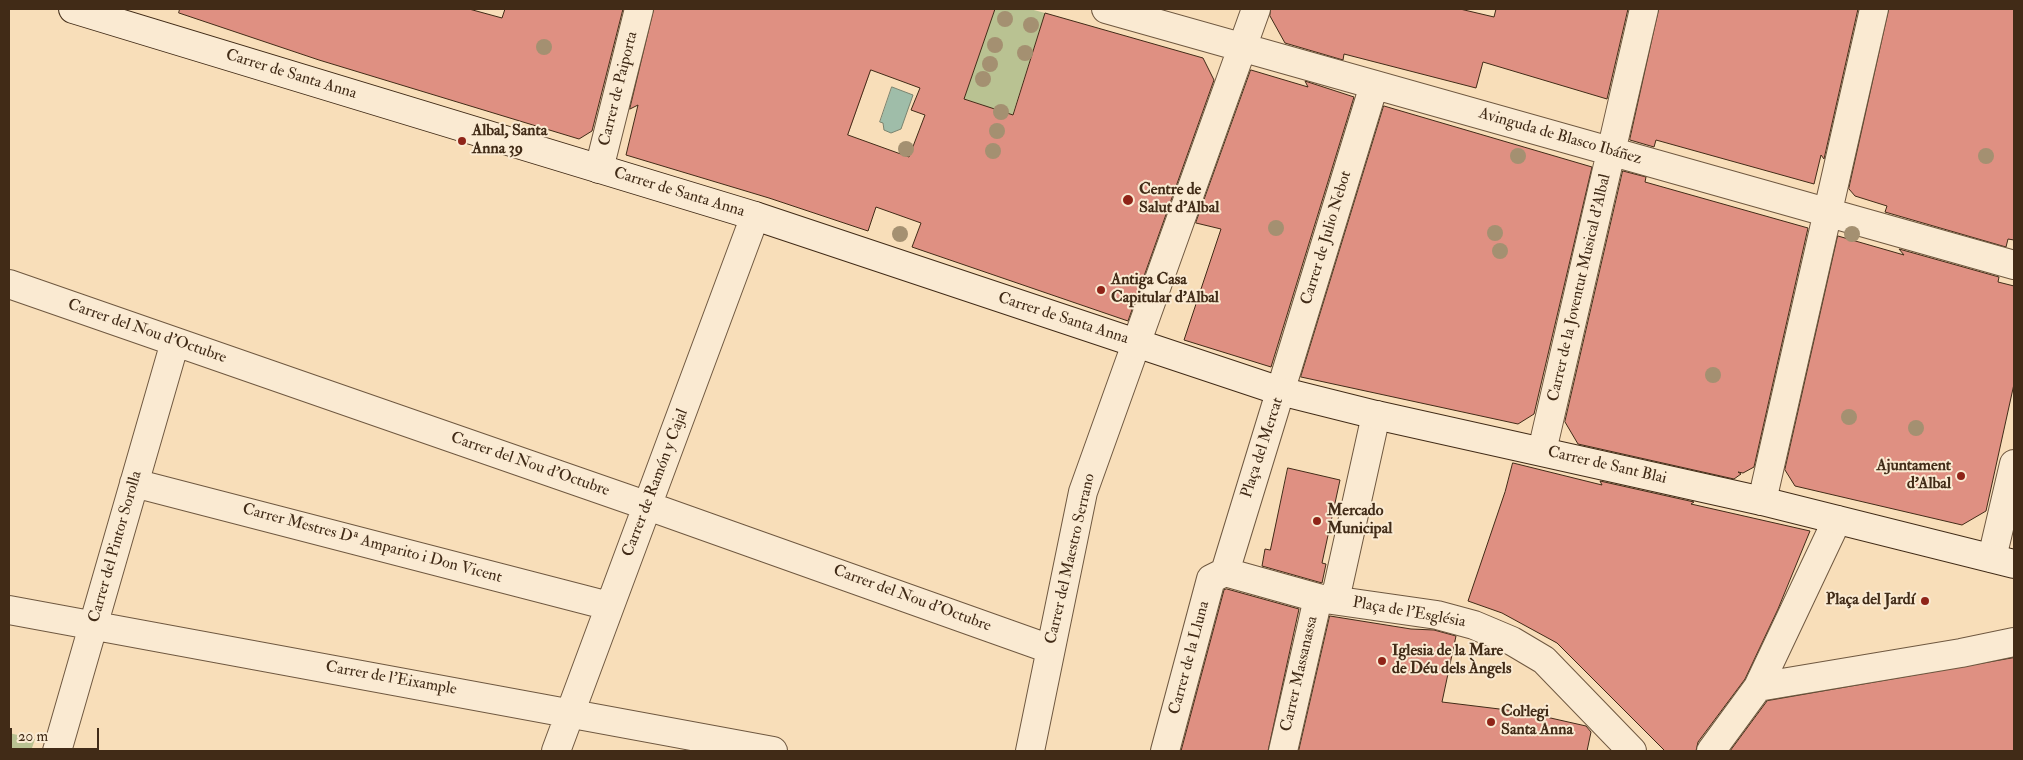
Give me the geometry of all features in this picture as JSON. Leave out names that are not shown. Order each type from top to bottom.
[{"type":"street","name":"Carrer de Santa Anna","points":[[73,9],[755,216],[1280,391]]},
{"type":"street","name":"Carrer de Paiporta","points":[[599,169],[639,9]]},
{"type":"street","name":"Avinguda de Blasco Ibáñez","points":[[1106,9],[2014,265]]},
{"type":"street","name":"Carrer del Maestro Serrano","points":[[1030,751],[1083,492],[1256,9]]},
{"type":"street","name":"Carrer de la Joventut Musical d'Albal","points":[[1542,451],[1644,9]]},
{"type":"street","points":[[1762,501],[1874,9]]},
{"type":"street","name":"Carrer de Julio Nebot","points":[[1280,391],[1374,85]]},
{"type":"street","name":"Carrer de Ramón y Cajal","points":[[556,751],[755,216]]},
{"type":"street","name":"Carrer del Nou d'Octubre","points":[[9,284],[1050,648]]},
{"type":"street","name":"Carrer del Pintor Sorolla","points":[[56,751],[176,342]]},
{"type":"street","name":"Plaça del Mercat","points":[[1225,572],[1280,391],[1376,415]]},
{"type":"street","points":[[1225,572],[1327,599],[1376,415]]},
{"type":"street","name":"Carrer de Sant Blai","points":[[1376,415],[1762,501],[1837,520]]},
{"type":"street","points":[[1711,751],[1758,687],[1837,520],[2003,561],[2014,464]]},
{"type":"street","name":"Carrer Mestres Dª Amparito i Don Vicent","points":[[134,482],[609,606]]},
{"type":"street","name":"Carrer de la Lluna","points":[[1165,751],[1212,580],[1225,572]]},
{"type":"street","name":"Carrer Massanassa","points":[[1283,751],[1327,599]]},
{"type":"street","name":"Plaça de l'Església","points":[[1327,599],[1438,615],[1474,624],[1512,641],[1544,660],[1632,751]]},
{"type":"street","name":"Carrer de l'Eixample","points":[[9,610],[773,751]]},
{"type":"street","points":[[1758,687],[1961,653],[2014,642]]},
{"type":"shaded area","points":[[995,9],[1030,9],[1045,13],[999,157],[978,123],[983,105],[964,99]]},
{"type":"shaded area","points":[[892,87],[913,95],[901,129],[891,133],[884,130],[883,123],[880,122]]},
{"type":"shaded area","points":[[9,733],[35,739],[31,751],[9,751]]},
{"type":"building","points":[[180,9],[469,9],[502,18],[505,9],[623,9],[592,131],[579,139],[319,60],[179,13]]},
{"type":"building","points":[[654,9],[995,9],[964,99],[1013,115],[1045,13],[1203,58],[1214,80],[1128,321],[912,247],[921,223],[876,207],[868,231],[769,198],[626,155],[638,105],[630,109]],"holes":[[[871,70],[920,88],[911,110],[925,115],[909,157],[848,135]]]},
{"type":"building","points":[[1271,9],[1460,9],[1494,17],[1496,9],[1628,9],[1607,99],[1483,62],[1476,88],[1344,54],[1343,60],[1285,43],[1270,16]]},
{"type":"building","points":[[1659,9],[1858,9],[1824,159],[1821,155],[1814,184],[1656,140],[1654,147],[1630,140]]},
{"type":"building","points":[[1889,9],[2014,9],[2014,240],[2008,239],[2006,247],[1885,212],[1887,206],[1855,196],[1849,189]]},
{"type":"building","points":[[1251,70],[1308,87],[1305,81],[1354,97],[1271,367],[1184,340],[1221,229],[1196,223]]},
{"type":"building","points":[[1384,106],[1592,167],[1534,414],[1518,424],[1301,377]]},
{"type":"building","points":[[1623,171],[1646,177],[1645,182],[1808,228],[1754,467],[1743,473],[1738,472],[1741,474],[1734,479],[1578,444],[1565,422]]},
{"type":"building","points":[[1838,236],[1904,255],[1899,249],[1999,277],[1998,282],[2014,286],[2014,384],[1986,511],[1962,525],[1795,486],[1785,470]]},
{"type":"building","points":[[1513,463],[1602,485],[1600,481],[1694,502],[1691,504],[1810,531],[1778,609],[1745,679],[1698,742],[1696,751],[1665,751],[1557,643],[1502,613],[1468,601]]},
{"type":"building","points":[[1288,468],[1340,480],[1322,563],[1326,564],[1322,583],[1262,566],[1265,549],[1270,550]]},
{"type":"building","points":[[1227,589],[1299,609],[1268,751],[1181,751],[1224,590]]},
{"type":"building","points":[[1330,616],[1411,629],[1434,630],[1456,636],[1442,702],[1524,712],[1586,726],[1591,732],[1587,751],[1299,751]]},
{"type":"building","points":[[2014,658],[2014,751],[1730,751],[1767,701]]},
{"type":"place","name":"Albal, Santa Anna 39","points":[[462,141]]},
{"type":"place","name":"Centre de Salut d'Albal","points":[[1128,200]]},
{"type":"place","name":"Antiga Casa Capitular d'Albal","points":[[1101,290]]},
{"type":"place","name":"Ajuntament d'Albal","points":[[1961,476]]},
{"type":"place","name":"Mercado Municipal","points":[[1317,521]]},
{"type":"place","name":"Plaça del Jardí","points":[[1925,601]]},
{"type":"place","name":"Iglesia de la Mare de Déu dels Àngels","points":[[1382,661]]},
{"type":"place","name":"Col·legi Santa Anna","points":[[1491,722]]}]
